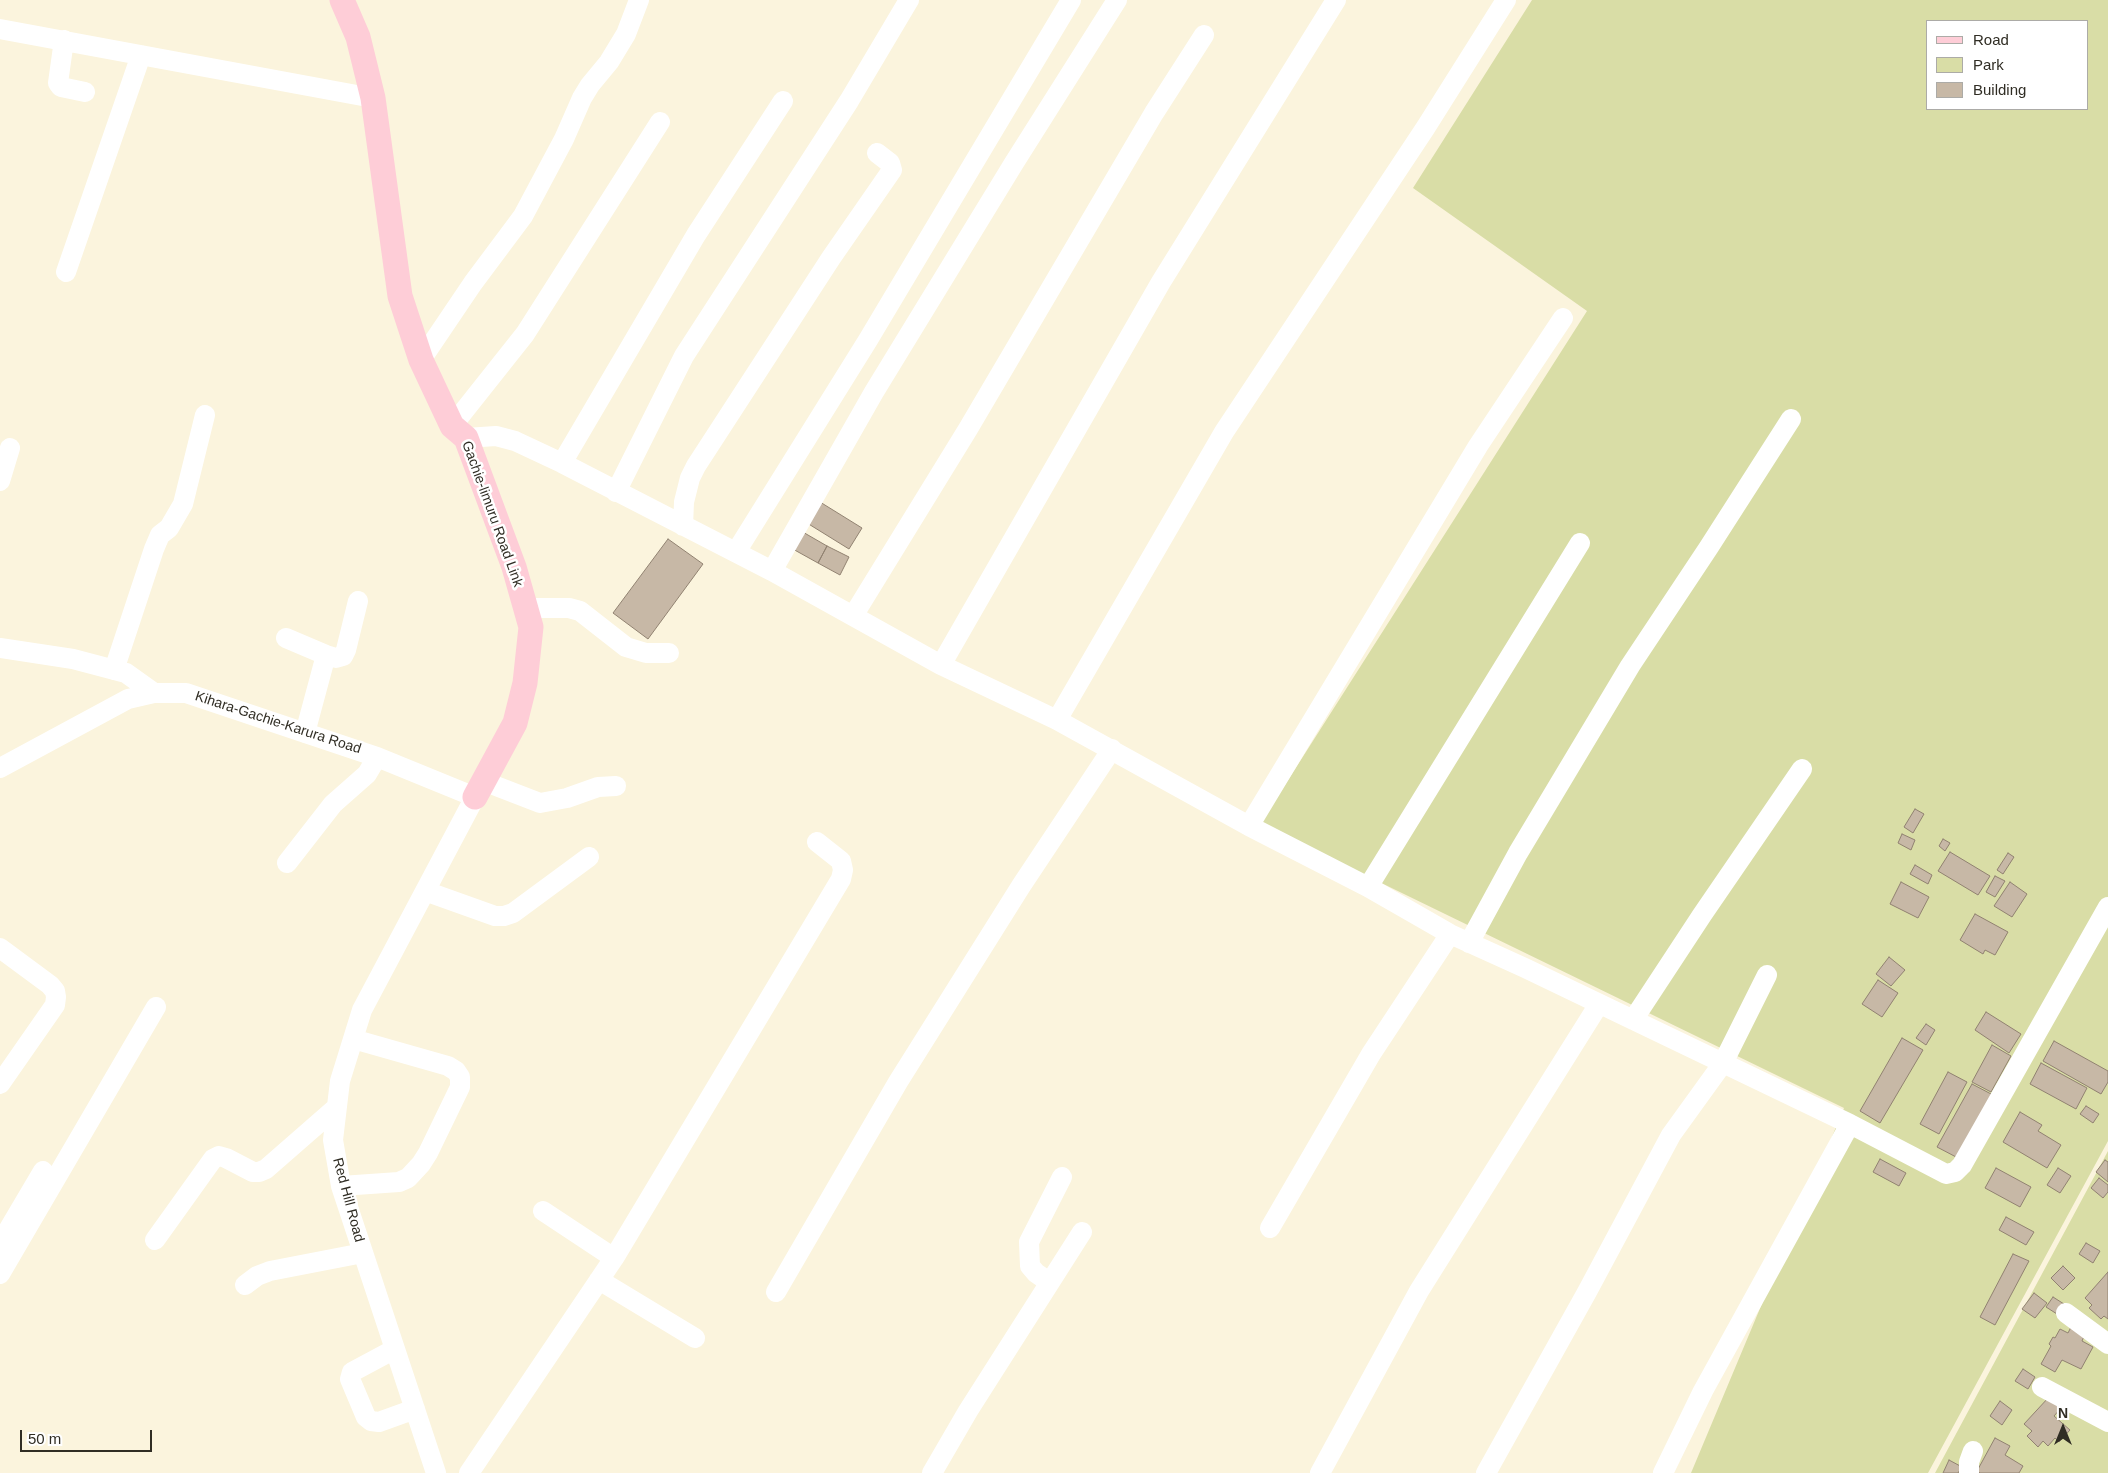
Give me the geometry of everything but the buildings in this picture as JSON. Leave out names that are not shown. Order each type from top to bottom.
[{"type":"main road","name":"Gachie-limuru Road Link","points":[[342,0],[358,37],[373,98],[400,296],[421,360],[459,432],[514,567],[531,627],[525,683],[515,723],[479,789]]},
{"type":"street","points":[[421,360],[473,283],[523,216],[564,138],[582,98],[609,62],[626,34],[639,0]]},
{"type":"street","points":[[616,492],[684,356],[849,101],[909,0]]},
{"type":"street","points":[[736,552],[868,340],[1071,0]]},
{"type":"street","points":[[772,571],[874,392],[1014,163],[1117,0]]},
{"type":"street","points":[[941,665],[1161,282],[1336,0]]},
{"type":"street","points":[[1057,720],[1224,432],[1426,127],[1506,0]]},
{"type":"street","points":[[0,29],[373,98]]},
{"type":"street","points":[[853,616],[968,429],[1154,113],[1204,35]]},
{"type":"street","points":[[64,40],[58,83],[61,87],[85,92]]},
{"type":"street","points":[[66,272],[141,55]]},
{"type":"street","points":[[562,463],[696,235],[783,101]]},
{"type":"street","points":[[660,122],[525,334],[459,432],[496,436],[515,442],[562,463],[772,571],[941,665],[1057,720],[1112,749],[1249,826],[1368,887],[1450,934],[1850,1124],[1946,1174],[1954,1172],[1962,1165],[2108,907]]},
{"type":"street","points":[[683,526],[684,502],[690,478],[696,466],[831,258],[892,170],[890,163],[877,154]]},
{"type":"street","points":[[1249,826],[1478,446],[1563,318]]},
{"type":"street","points":[[114,670],[154,549],[160,536],[168,528],[183,504],[205,415]]},
{"type":"street","points":[[1469,943],[1518,853],[1630,666],[1710,547],[1791,419]]},
{"type":"street","points":[[0,480],[10,448]]},
{"type":"street","points":[[1368,887],[1580,543]]},
{"type":"street","points":[[286,638],[326,655],[336,658],[343,656],[358,601]]},
{"type":"street","points":[[526,608],[569,608],[580,611],[626,646],[646,653],[669,653]]},
{"type":"street","points":[[0,648],[73,658],[126,673],[154,692]]},
{"type":"street","points":[[305,733],[326,655]]},
{"type":"street","name":"Kihara-Gachie-Karura Road","points":[[0,768],[128,699],[154,692],[186,693],[479,789],[540,803],[567,798],[598,787],[616,786]]},
{"type":"street","points":[[776,1292],[898,1082],[1021,886],[1112,749]]},
{"type":"street","points":[[287,863],[333,804],[367,774],[377,757]]},
{"type":"street","points":[[1633,1020],[1802,769]]},
{"type":"street","name":"Red Hill Road","points":[[436,1473],[341,1186],[333,1140],[340,1081],[362,1010],[479,789]]},
{"type":"street","points":[[469,1473],[614,1258],[841,879],[844,870],[840,861],[817,842]]},
{"type":"street","points":[[425,890],[495,916],[504,916],[513,913],[589,857]]},
{"type":"street","points":[[1270,1228],[1371,1054],[1450,934]]},
{"type":"street","points":[[0,948],[50,986],[55,991],[56,997],[55,1005],[0,1084]]},
{"type":"street","points":[[1486,1473],[1587,1292],[1671,1135],[1723,1063],[1767,975]]},
{"type":"street","points":[[1320,1473],[1419,1291],[1599,1004]]},
{"type":"street","points":[[0,1274],[156,1007]]},
{"type":"street","points":[[341,1186],[399,1182],[408,1178],[428,1153],[460,1087],[460,1078],[456,1071],[448,1066],[352,1039]]},
{"type":"street","points":[[155,1240],[213,1160],[219,1156],[252,1172],[266,1170],[337,1107]]},
{"type":"street","points":[[1663,1473],[1703,1391],[1850,1124]]},
{"type":"street","points":[[0,1244],[43,1171]]},
{"type":"street","points":[[1049,1282],[1036,1274],[1030,1266],[1029,1242],[1062,1177]]},
{"type":"street","points":[[543,1211],[614,1258]]},
{"type":"street","points":[[932,1473],[968,1410],[1082,1232]]},
{"type":"street","points":[[245,1285],[257,1276],[270,1271],[362,1253]]},
{"type":"street","points":[[599,1280],[695,1338]]},
{"type":"street","points":[[2066,1313],[2108,1344]]},
{"type":"street","points":[[395,1349],[352,1372],[350,1379],[366,1417],[371,1421],[379,1422],[415,1409]]},
{"type":"street","points":[[2042,1387],[2108,1422]]},
{"type":"street","points":[[1969,1473],[1969,1462],[1973,1451]]},
{"type":"green space","points":[[1532,0],[2108,0],[2108,1141],[1928,1473],[1691,1473],[1844,1108],[1260,824],[1587,311],[1413,188]]},
{"type":"green space","points":[[2108,1151],[2108,1473],[1935,1473]]}]
